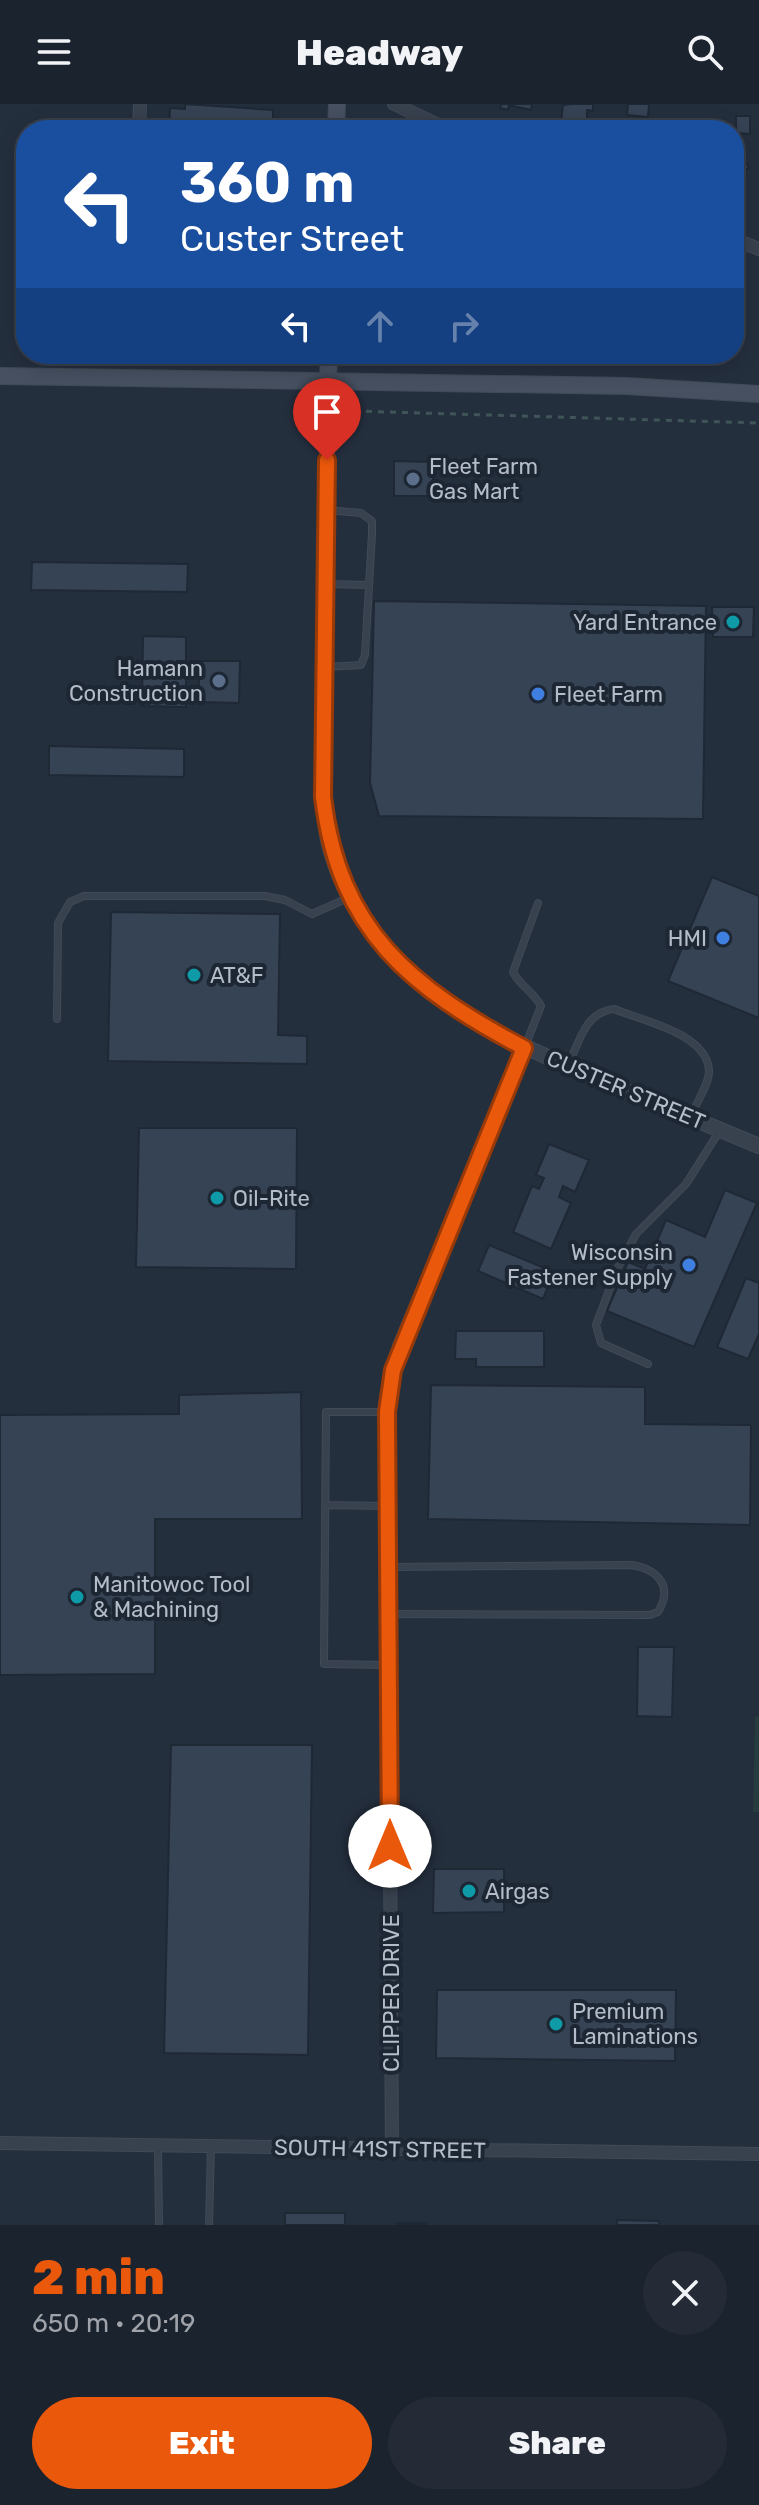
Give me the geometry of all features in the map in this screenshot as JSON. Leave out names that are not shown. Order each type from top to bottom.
[{"type":"main road","points":[[328,381],[329,364]]},
{"type":"main road","points":[[0,376],[626,386],[759,394]]},
{"type":"street","points":[[394,104],[428,120]]},
{"type":"street","name":"CUSTER STREET","points":[[328,381],[325,812],[329,844],[368,925],[397,963],[439,999],[524,1048],[759,1146]]},
{"type":"street","name":"CLIPPER DRIVE","points":[[392,2149],[387,1412],[399,1346],[524,1048]]},
{"type":"street","name":"SOUTH 41ST STREET","points":[[0,2143],[759,2154]]},
{"type":"lane","points":[[325,667],[361,665],[365,655],[372,521],[361,513],[326,510]]},
{"type":"lane","points":[[326,584],[369,585]]},
{"type":"lane","points":[[57,1019],[58,923],[70,902],[84,896],[265,896],[285,900],[312,914],[352,896]]},
{"type":"lane","points":[[524,1048],[541,1006],[534,993],[519,984],[513,972],[538,903]]},
{"type":"lane","points":[[568,1066],[590,1018],[601,1010],[614,1009],[679,1036],[704,1051],[710,1072],[690,1118]]},
{"type":"lane","points":[[648,1364],[601,1343],[596,1325],[617,1269],[636,1234],[686,1184],[720,1130]]},
{"type":"lane","points":[[387,1412],[326,1412],[324,1664],[389,1665]]},
{"type":"lane","points":[[325,1505],[388,1506]]},
{"type":"lane","points":[[389,1567],[632,1565],[650,1568],[658,1575],[663,1596],[658,1612],[650,1615],[389,1614]]},
{"type":"lane","points":[[158,2146],[159,2225]]},
{"type":"lane","points":[[209,2225],[211,2146]]},
{"type":"path","points":[[354,411],[759,423]]},
{"type":"green space","points":[[759,1716],[759,1812],[753,1812],[755,1717]]},
{"type":"building","points":[[185,104],[273,110],[273,120],[169,120],[170,108],[185,109]]},
{"type":"building","points":[[501,104],[532,104],[531,110],[509,105],[508,110],[500,108]]},
{"type":"building","points":[[593,104],[593,111],[587,110],[587,119],[561,120],[563,105]]},
{"type":"building","points":[[628,104],[649,104],[648,117],[627,115]]},
{"type":"building","points":[[736,116],[750,116],[750,134],[744,134],[744,120],[736,120]]},
{"type":"building","name":"Fleet Farm Gas Mart","points":[[394,461],[433,462],[433,496],[394,496]]},
{"type":"building","points":[[32,562],[188,564],[187,592],[31,590]]},
{"type":"building","name":"Fleet Farm","points":[[374,601],[706,606],[703,819],[379,816],[370,783]]},
{"type":"building","name":"Yard Entrance","points":[[712,607],[754,607],[753,637],[713,637]]},
{"type":"building","points":[[143,636],[186,637],[186,707],[142,706]]},
{"type":"building","name":"Hamann Construction","points":[[200,661],[240,661],[239,703],[198,702]]},
{"type":"building","points":[[49,746],[184,749],[184,777],[49,775]]},
{"type":"building","name":"HMI","points":[[712,877],[759,896],[759,1018],[668,981]]},
{"type":"building","name":"AT&F","points":[[111,912],[280,914],[278,1035],[307,1036],[307,1064],[108,1061]]},
{"type":"building","name":"Oil-Rite","points":[[139,1128],[297,1128],[296,1269],[136,1267]]},
{"type":"building","points":[[549,1144],[589,1160],[575,1192],[563,1186],[559,1197],[571,1203],[551,1249],[513,1232],[532,1186],[539,1189],[544,1178],[536,1175]]},
{"type":"building","name":"Wisconsin Fastener Supply","points":[[725,1190],[757,1203],[694,1347],[607,1311],[628,1262],[645,1269],[666,1220],[705,1237]]},
{"type":"building","points":[[489,1245],[554,1272],[543,1299],[478,1271]]},
{"type":"building","points":[[746,1278],[759,1283],[759,1334],[748,1359],[717,1347]]},
{"type":"building","points":[[456,1331],[544,1331],[544,1367],[476,1367],[476,1359],[455,1359]]},
{"type":"building","points":[[431,1385],[645,1387],[645,1424],[751,1425],[750,1525],[428,1519]]},
{"type":"building","name":"Manitowoc Tool & Machining","points":[[301,1392],[302,1519],[155,1519],[155,1674],[0,1675],[0,1415],[179,1414],[179,1395]]},
{"type":"building","points":[[638,1647],[674,1647],[672,1717],[637,1716]]},
{"type":"building","points":[[171,1745],[312,1745],[308,2055],[164,2053]]},
{"type":"building","name":"Airgas","points":[[434,1869],[504,1869],[504,1912],[433,1913]]},
{"type":"building","name":"Premium Laminations","points":[[437,1990],[676,1990],[675,2061],[436,2058]]},
{"type":"building","points":[[285,2213],[345,2213],[345,2225],[285,2225]]},
{"type":"building","points":[[617,2220],[659,2221],[659,2225],[617,2225]]},
{"type":"building","points":[[427,2223],[427,2225],[396,2225]]},
{"type":"place","name":"Fleet Farm Gas Mart","points":[[413,479]]},
{"type":"place","name":"Yard Entrance","points":[[733,622]]},
{"type":"place","name":"Hamann Construction","points":[[219,681]]},
{"type":"place","name":"Fleet Farm","points":[[538,694]]},
{"type":"place","name":"HMI","points":[[723,938]]},
{"type":"place","name":"AT&F","points":[[194,975]]},
{"type":"place","name":"Oil-Rite","points":[[217,1198]]},
{"type":"place","name":"Wisconsin Fastener Supply","points":[[689,1265]]},
{"type":"place","name":"Manitowoc Tool & Machining","points":[[77,1597]]},
{"type":"place","name":"Airgas","points":[[469,1891]]},
{"type":"place","name":"Premium Laminations","points":[[556,2024]]},
{"type":"route","points":[[327,460],[323,797],[329,844],[344,882],[368,925],[397,963],[439,999],[524,1048],[399,1346],[393,1370],[387,1412],[390,1846]]}]
